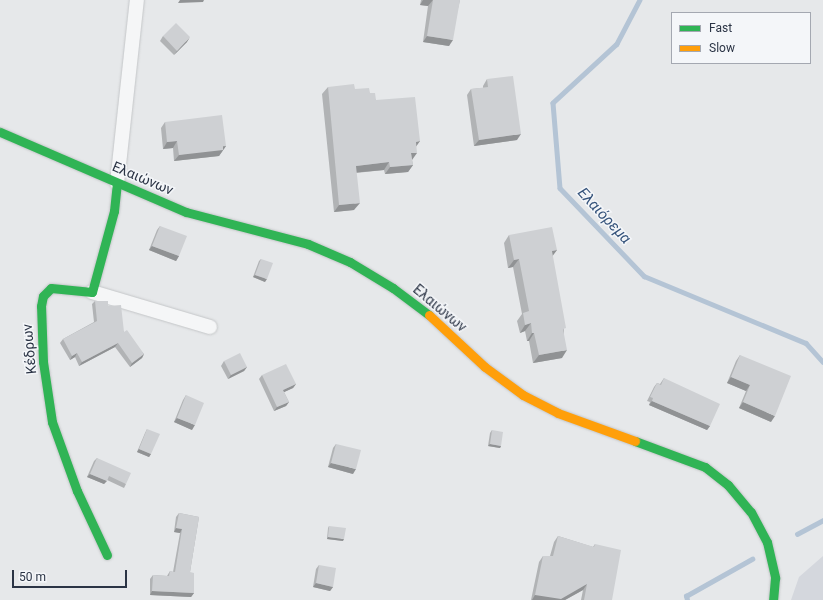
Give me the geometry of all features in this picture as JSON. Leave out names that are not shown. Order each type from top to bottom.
[{"type":"street","points":[[137,0],[114,211],[92,292],[140,304],[210,327]]},
{"type":"street","name":"Ελαιώνων","points":[[0,132],[117,183],[198,216],[308,244],[350,262],[382,280],[428,314],[485,367],[523,395],[558,413],[705,467],[728,485],[751,512],[767,542],[775,578],[773,600]]},
{"type":"street","name":"Κέδρων","points":[[92,292],[55,287],[44,292],[41,306],[41,341],[52,422],[77,491],[107,555]]},
{"type":"shaded area","points":[[823,556],[823,600],[791,600],[799,577]]},
{"type":"building","points":[[433,0],[460,0],[453,40],[427,36]]},
{"type":"building","points":[[176,23],[190,37],[177,51],[163,36]]},
{"type":"building","points":[[513,76],[521,134],[479,140],[471,89],[488,87],[487,79]]},
{"type":"building","points":[[354,84],[355,89],[369,88],[370,93],[375,93],[376,100],[415,97],[420,141],[416,142],[417,153],[411,153],[413,165],[390,167],[389,162],[356,166],[360,203],[339,205],[328,87]]},
{"type":"building","points":[[222,115],[226,146],[223,146],[223,150],[179,155],[177,141],[167,142],[165,122]]},
{"type":"building","points":[[160,226],[187,236],[179,256],[152,246]]},
{"type":"building","points":[[552,227],[557,250],[552,251],[566,328],[563,329],[567,350],[539,355],[534,333],[532,333],[531,323],[525,325],[523,313],[529,311],[519,259],[514,260],[509,235]]},
{"type":"building","points":[[261,259],[273,263],[267,279],[255,275]]},
{"type":"building","points":[[95,301],[108,301],[108,306],[121,305],[124,332],[127,330],[144,354],[132,363],[118,343],[82,362],[77,353],[72,356],[63,339],[97,321]]},
{"type":"building","points":[[240,353],[247,367],[231,375],[224,361]]},
{"type":"building","points":[[740,355],[791,376],[775,416],[743,402],[750,385],[731,377]]},
{"type":"building","points":[[286,364],[296,384],[283,390],[289,402],[277,407],[262,375]]},
{"type":"building","points":[[664,378],[720,404],[710,426],[652,401],[653,398],[650,397],[657,383],[661,385]]},
{"type":"building","points":[[186,395],[204,403],[195,425],[177,418]]},
{"type":"building","points":[[147,429],[160,434],[151,454],[139,449]]},
{"type":"building","points":[[492,430],[503,432],[501,446],[490,444]]},
{"type":"building","points":[[336,444],[361,450],[356,469],[331,463]]},
{"type":"building","points":[[97,458],[131,473],[126,484],[109,476],[107,481],[90,474]]},
{"type":"building","points":[[179,513],[199,517],[190,572],[194,573],[194,593],[152,591],[153,575],[169,576],[170,571],[175,572],[182,529],[176,528]]},
{"type":"building","points":[[329,526],[346,528],[344,539],[328,537]]},
{"type":"building","points":[[558,536],[594,547],[595,544],[621,550],[612,600],[584,600],[587,584],[561,599],[535,595],[543,556],[553,556]]},
{"type":"building","points":[[319,565],[336,568],[333,587],[316,583]]},
{"type":"waterway","name":"Ελαιόρεμα","points":[[640,0],[617,44],[553,103],[560,188],[644,276],[806,343],[823,362]]},
{"type":"waterway","name":"Ελαιόρεμα","points":[[797,534],[823,520]]},
{"type":"waterway","name":"Ελαιόρεμα","points":[[687,600],[686,596],[752,559]]},
{"type":"traffic: fast","points":[[0,132],[186,212],[308,244],[350,262],[393,288],[429,315]]},
{"type":"traffic: fast","points":[[107,555],[77,491],[52,422],[43,362],[41,306],[43,296],[51,288],[92,292],[114,211],[117,183]]},
{"type":"traffic: fast","points":[[635,441],[705,467],[728,485],[751,512],[767,542],[775,578],[773,600]]},
{"type":"traffic: slow","points":[[429,315],[485,367],[523,395],[558,413],[635,441]]}]
